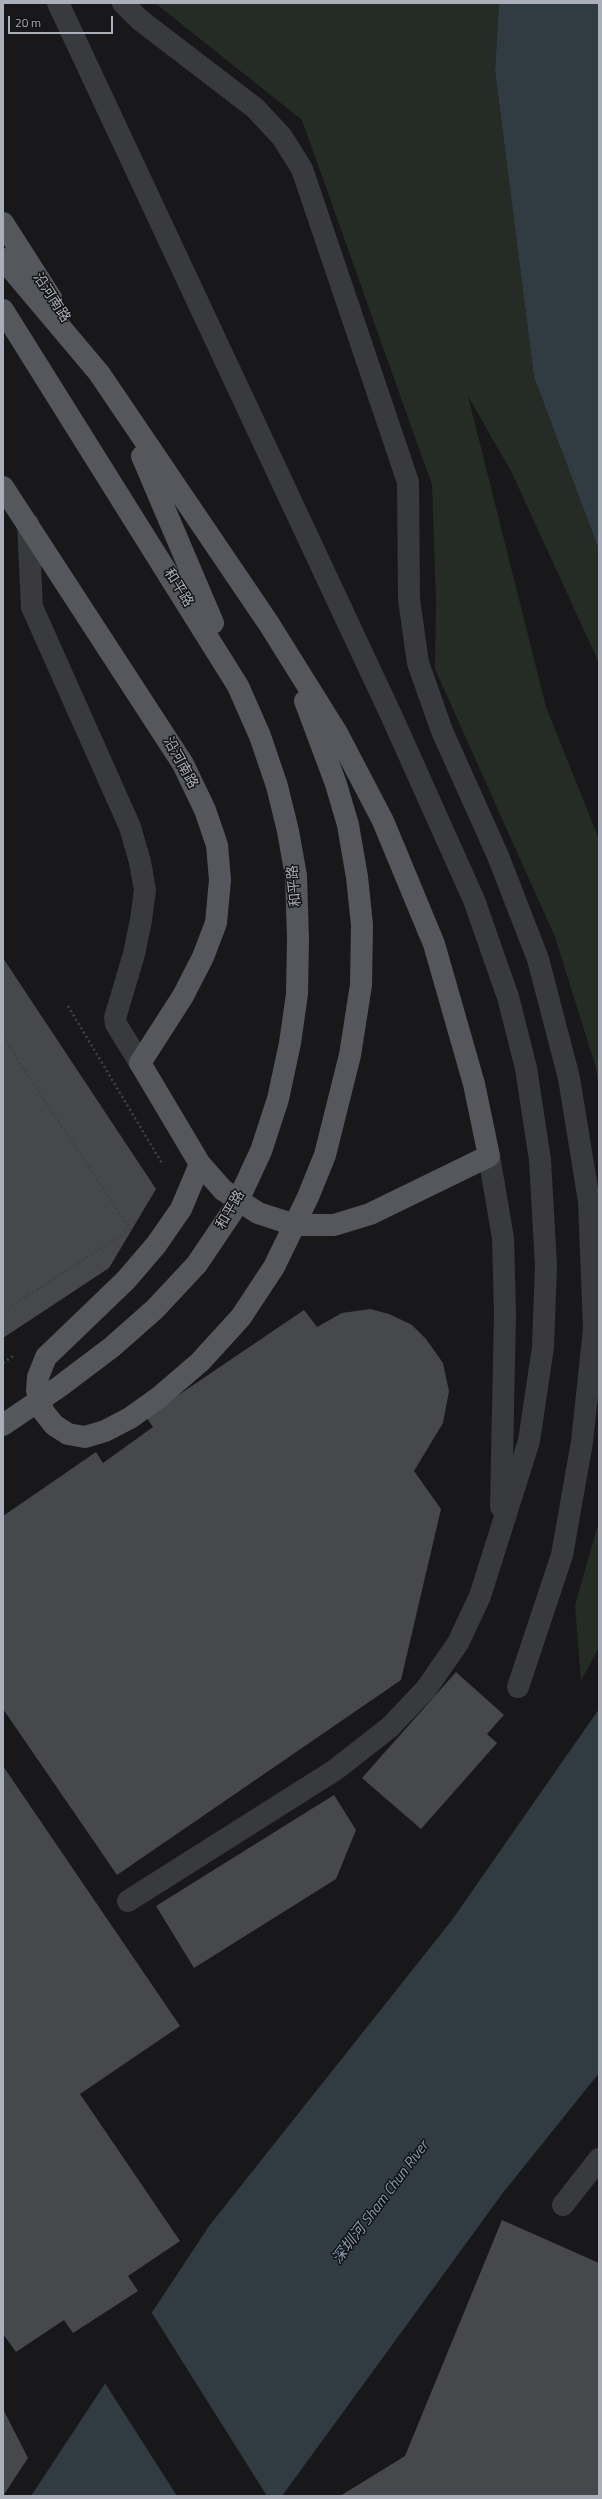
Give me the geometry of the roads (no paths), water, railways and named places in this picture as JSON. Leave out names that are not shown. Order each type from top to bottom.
[{"type":"main road","name":"沿河南路","points":[[3,223],[99,373]]},
{"type":"main road","points":[[3,259],[99,373],[268,624],[337,733],[386,828],[434,944],[474,1084],[489,1156],[370,1214],[334,1224],[295,1225],[258,1213],[223,1190],[200,1164],[140,1063]]},
{"type":"main road","name":"和平路","points":[[3,310],[190,605],[238,686],[260,736],[277,786],[288,831],[296,876],[298,939],[297,986],[290,1043],[278,1099],[261,1151],[234,1209],[197,1264],[154,1310],[112,1347],[59,1387],[3,1425]]},
{"type":"main road","points":[[99,373],[147,467],[238,686]]},
{"type":"main road","name":"沿河南路","points":[[3,487],[183,764],[205,810],[217,844],[220,880],[216,923],[203,957],[183,996],[140,1063]]},
{"type":"main road","points":[[200,1164],[181,1209],[156,1244],[126,1280],[46,1357],[38,1377],[37,1390],[43,1411],[54,1425],[68,1434],[86,1437],[105,1431],[130,1418],[158,1398],[200,1362],[241,1317],[274,1267],[295,1225],[325,1154],[350,1055],[361,985],[362,925],[357,877],[348,825],[336,784],[302,692],[268,624]]},
{"type":"lane","points":[[58,3],[433,806],[474,900],[508,996],[526,1068],[540,1160],[546,1265],[543,1348],[529,1441],[480,1596],[458,1642],[426,1689],[390,1727],[335,1770],[128,1901]]},
{"type":"lane","points":[[123,3],[140,20],[255,108],[282,137],[302,169],[408,482],[409,599],[418,663],[442,731],[498,856],[538,959],[570,1078],[589,1201],[594,1329],[582,1442],[562,1555],[518,1687]]},
{"type":"lane","points":[[28,524],[32,607],[130,828],[140,862],[145,890],[141,920],[134,954],[115,1018],[116,1024],[140,1063]]},
{"type":"lane","points":[[489,1156],[503,1238],[505,1314],[501,1533]]},
{"type":"lane","points":[[563,2205],[599,2159]]},
{"type":"water","points":[[499,3],[599,3],[599,550],[534,377],[495,71]]},
{"type":"water","name":"深圳河 Sham Chun River","points":[[599,1709],[599,2073],[502,2194],[282,2496],[31,2496],[209,2226],[452,1920]]}]
